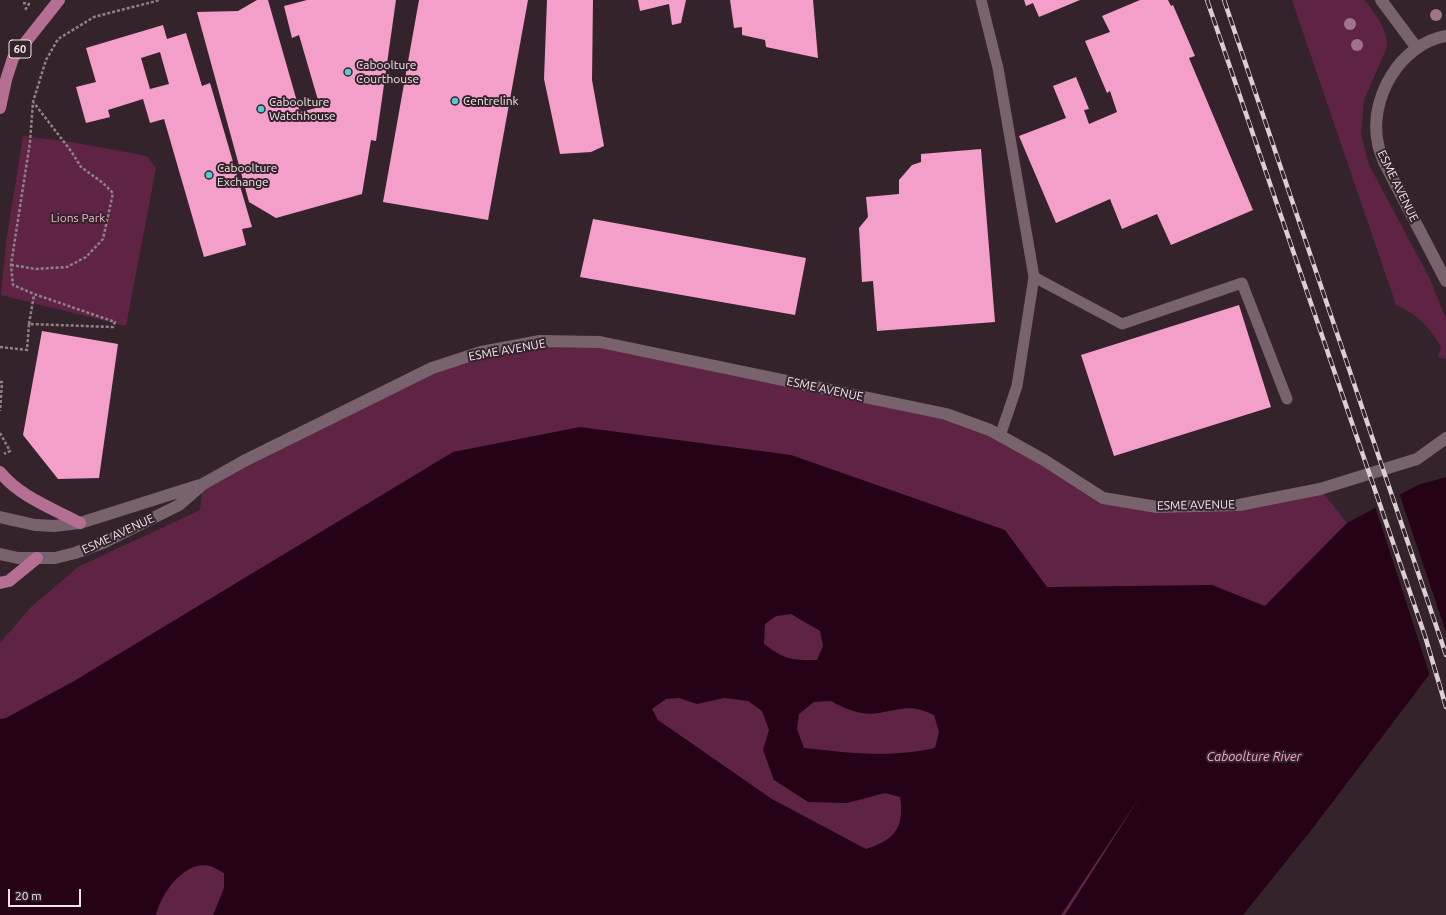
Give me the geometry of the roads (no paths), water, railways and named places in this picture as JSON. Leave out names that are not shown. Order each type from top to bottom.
[{"type":"main road","name":"60","points":[[0,108],[6,80],[13,58],[59,0]]},
{"type":"main road","points":[[0,472],[9,483],[25,494],[80,523]]},
{"type":"main road","points":[[0,583],[9,581],[37,558]]},
{"type":"street","points":[[1381,0],[1416,48]]},
{"type":"street","name":"ESME AVENUE","points":[[1446,36],[1436,38],[1416,48],[1395,69],[1386,86],[1378,114],[1378,144],[1384,162],[1446,281]]},
{"type":"street","name":"ESME AVENUE","points":[[0,517],[35,525],[54,526],[80,523],[203,484],[244,461],[432,368],[481,352],[540,342],[600,342],[946,414],[990,430],[1103,498],[1157,507],[1239,505],[1320,489],[1417,459],[1446,438]]},
{"type":"street","name":"ESME AVENUE","points":[[0,554],[18,558],[55,558],[75,554],[105,542],[179,505],[203,484]]},
{"type":"lane","points":[[981,0],[998,68],[1034,276],[1017,386],[1000,436]]},
{"type":"lane","points":[[1034,276],[1122,324],[1242,283],[1287,399]]},
{"type":"water","name":"Caboolture River","points":[[580,427],[791,455],[1005,530],[1047,587],[1212,585],[1265,606],[1347,523],[1418,485],[1446,477],[1446,658],[1429,675],[1309,833],[1243,915],[1065,915],[1143,792],[1061,915],[213,915],[224,888],[224,873],[210,866],[200,866],[191,868],[175,880],[163,898],[156,915],[0,915],[0,719],[6,718],[74,681],[453,452]],"holes":[[[791,614],[820,631],[823,646],[817,660],[789,658],[777,653],[764,644],[765,624],[776,616]],[[679,698],[697,704],[724,698],[748,701],[762,711],[769,730],[763,750],[774,780],[808,802],[847,803],[885,793],[900,797],[901,817],[899,825],[890,837],[866,849],[772,799],[658,720],[652,709],[666,699]],[[831,701],[842,707],[867,714],[907,708],[919,709],[934,715],[939,732],[935,748],[886,754],[853,753],[804,748],[797,729],[799,714],[814,702]]]},
{"type":"railway","points":[[1207,0],[1425,636],[1446,707]]},
{"type":"railway","points":[[1224,0],[1446,655]]},
{"type":"place","name":"Caboolture Courthouse","points":[[348,72]]},
{"type":"place","name":"Centrelink","points":[[455,101]]},
{"type":"place","name":"Caboolture Watchhouse","points":[[261,109]]},
{"type":"place","name":"Caboolture Exchange","points":[[209,175]]},
{"type":"park label","name":"Lions Park","points":[[78,218]]}]
